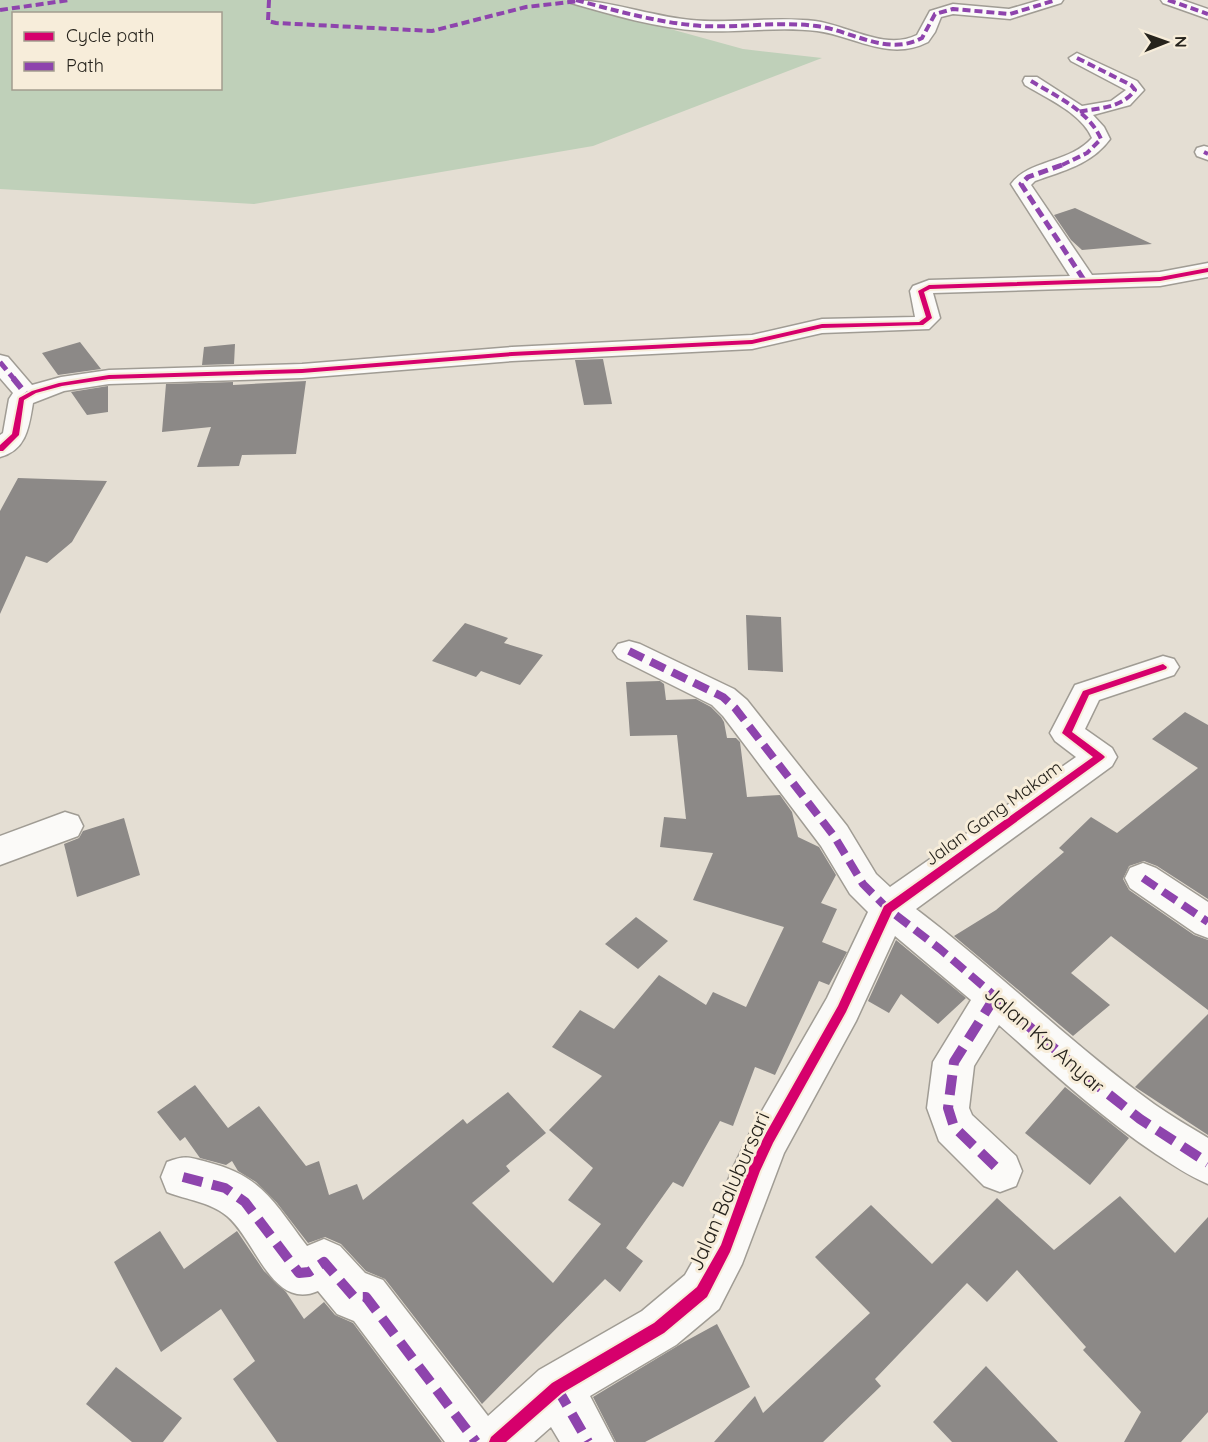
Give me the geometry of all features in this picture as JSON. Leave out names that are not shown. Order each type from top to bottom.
[{"type":"street","points":[[576,0],[700,26],[791,24],[819,26],[869,43],[888,44],[912,43],[923,38],[929,33],[935,14],[945,10],[1010,14],[1056,0]]},
{"type":"street","points":[[1168,0],[1208,14]]},
{"type":"street","points":[[1077,58],[1131,85],[1135,90],[1131,98],[1122,103],[1077,112]]},
{"type":"street","points":[[1031,81],[1099,130],[1101,139],[1095,147],[1084,154],[1028,177],[1021,184],[1086,283]]},
{"type":"street","points":[[0,449],[15,435],[21,399],[60,384],[109,377],[302,370],[502,354],[752,342],[822,326],[921,324],[929,318],[921,291],[925,288],[1086,283],[1177,277],[1208,270]]},
{"type":"street","points":[[0,362],[27,395]]},
{"type":"street","name":"Jalan Kp Anyar","points":[[629,651],[712,690],[735,708],[834,836],[858,877],[888,909],[995,996],[1132,1113],[1208,1163]]},
{"type":"street","name":"Jalan Gang Makam","points":[[888,909],[1100,757],[1067,733],[1086,693],[1163,667]]},
{"type":"street","points":[[0,851],[65,826]]},
{"type":"street","points":[[1143,878],[1208,922]]},
{"type":"street","name":"Jalan Balubursari","points":[[496,1442],[538,1402],[557,1388],[659,1328],[702,1292],[726,1248],[754,1170],[842,1009],[888,909]]},
{"type":"street","points":[[995,996],[954,1062],[948,1108],[954,1127],[1000,1171]]},
{"type":"street","points":[[183,1177],[225,1188],[245,1202],[299,1273],[309,1272],[324,1262],[354,1297],[363,1295],[366,1297],[476,1442]]},
{"type":"street","points":[[557,1388],[588,1442]]},
{"type":"green space","points":[[0,0],[565,0],[743,49],[822,58],[593,146],[254,204],[0,189]]},
{"type":"building","points":[[1075,208],[1152,244],[1082,250],[1071,240],[1054,215]]},
{"type":"building","points":[[80,342],[101,369],[58,375],[42,353]]},
{"type":"building","points":[[235,344],[234,364],[202,365],[204,347]]},
{"type":"building","points":[[603,359],[612,404],[584,405],[575,360]]},
{"type":"building","points":[[306,381],[296,454],[242,455],[239,466],[197,467],[211,427],[162,432],[166,384],[233,382],[233,385]]},
{"type":"building","points":[[108,386],[108,412],[87,415],[71,392]]},
{"type":"building","points":[[18,478],[107,481],[72,542],[47,563],[26,556],[0,614],[0,511]]},
{"type":"building","points":[[746,615],[781,617],[783,672],[748,670]]},
{"type":"building","points":[[465,623],[508,638],[504,643],[543,655],[520,685],[481,671],[476,677],[432,661]]},
{"type":"building","points":[[660,681],[664,684],[666,700],[696,699],[711,707],[721,717],[727,738],[736,738],[740,742],[747,797],[780,795],[792,812],[798,837],[819,847],[836,875],[821,903],[837,909],[822,942],[847,952],[829,985],[819,981],[775,1075],[755,1067],[733,1126],[720,1121],[683,1187],[673,1182],[626,1248],[643,1261],[620,1292],[605,1279],[482,1404],[385,1279],[366,1271],[341,1244],[325,1237],[308,1243],[277,1203],[256,1182],[238,1171],[232,1161],[226,1165],[200,1158],[185,1137],[180,1141],[157,1112],[195,1085],[228,1128],[259,1106],[306,1166],[319,1161],[329,1195],[357,1184],[363,1200],[463,1119],[467,1124],[508,1092],[546,1133],[506,1166],[510,1171],[472,1203],[553,1283],[601,1224],[568,1200],[593,1168],[549,1130],[602,1076],[552,1047],[580,1010],[614,1029],[659,975],[706,1005],[713,992],[746,1007],[784,927],[693,900],[713,853],[660,847],[664,817],[686,819],[677,735],[630,736],[626,682]]},
{"type":"building","points":[[1185,712],[1208,725],[1208,899],[1157,866],[1144,861],[1129,866],[1123,879],[1129,890],[1194,935],[1208,940],[1208,1010],[1111,936],[1071,973],[1110,1005],[1073,1036],[954,936],[996,910],[1064,852],[1059,848],[1091,817],[1117,833],[1198,768],[1152,739]]},
{"type":"building","points":[[124,818],[140,875],[77,897],[64,844],[79,838],[83,831]]},
{"type":"building","points":[[636,917],[668,941],[638,969],[605,944]]},
{"type":"building","points":[[896,940],[966,998],[938,1024],[901,994],[889,1013],[868,1001]]},
{"type":"building","points":[[1208,1014],[1208,1135],[1135,1087]]},
{"type":"building","points":[[1065,1087],[1129,1138],[1090,1185],[1025,1133]]},
{"type":"building","points":[[1120,1196],[1175,1253],[1208,1217],[1208,1412],[1181,1442],[1124,1442],[1141,1412],[1083,1350],[1086,1347],[1017,1270],[987,1302],[967,1283],[875,1379],[881,1386],[823,1442],[714,1442],[755,1396],[763,1413],[870,1313],[815,1257],[871,1205],[932,1264],[997,1198],[1054,1250]]},
{"type":"building","points":[[160,1231],[184,1269],[237,1231],[264,1271],[286,1292],[304,1319],[324,1302],[335,1315],[353,1323],[442,1442],[277,1442],[233,1379],[255,1361],[221,1309],[161,1352],[114,1262]]},
{"type":"building","points":[[717,1324],[750,1387],[645,1442],[616,1442],[593,1397]]},
{"type":"building","points":[[986,1366],[1058,1442],[952,1442],[933,1422]]},
{"type":"building","points":[[116,1367],[182,1418],[163,1442],[132,1442],[86,1404]]},
{"type":"marked path","points":[[0,10],[70,0]]},
{"type":"marked path","points":[[269,0],[268,21],[276,23],[432,31],[526,7],[579,1]]},
{"type":"marked path","points":[[576,0],[670,22],[702,26],[788,24],[817,26],[873,42],[897,45],[918,41],[926,35],[935,14],[953,9],[1010,14],[1056,0]]},
{"type":"marked path","points":[[1168,0],[1208,14]]},
{"type":"marked path","points":[[1077,58],[1131,85],[1135,90],[1124,101],[1117,104],[1077,112]]},
{"type":"marked path","points":[[1031,81],[1082,114],[1091,122],[1101,139],[1087,153],[1058,167],[1028,177],[1021,184],[1086,283]]},
{"type":"marked path","points":[[1204,152],[1208,154]]},
{"type":"marked path","points":[[0,362],[27,395]]},
{"type":"marked path","points":[[629,651],[723,697],[735,708],[834,836],[863,884],[888,909],[940,949],[1093,1082],[1140,1119],[1208,1163]]},
{"type":"marked path","points":[[1143,878],[1208,922]]},
{"type":"marked path","points":[[995,996],[954,1062],[948,1108],[954,1127],[1000,1171]]},
{"type":"marked path","points":[[183,1177],[225,1188],[245,1202],[299,1273],[309,1272],[324,1262],[354,1297],[366,1297],[476,1442]]},
{"type":"marked path","points":[[557,1388],[588,1442]]},
{"type":"cycle path","points":[[0,449],[15,435],[21,399],[34,392],[61,384],[109,377],[302,371],[512,354],[752,342],[822,326],[921,324],[929,318],[921,291],[929,287],[1160,279],[1208,270]]},
{"type":"cycle path","points":[[496,1442],[557,1388],[659,1328],[702,1292],[726,1248],[754,1170],[769,1139],[842,1009],[888,909],[1100,757],[1067,733],[1086,693],[1163,667]]}]
